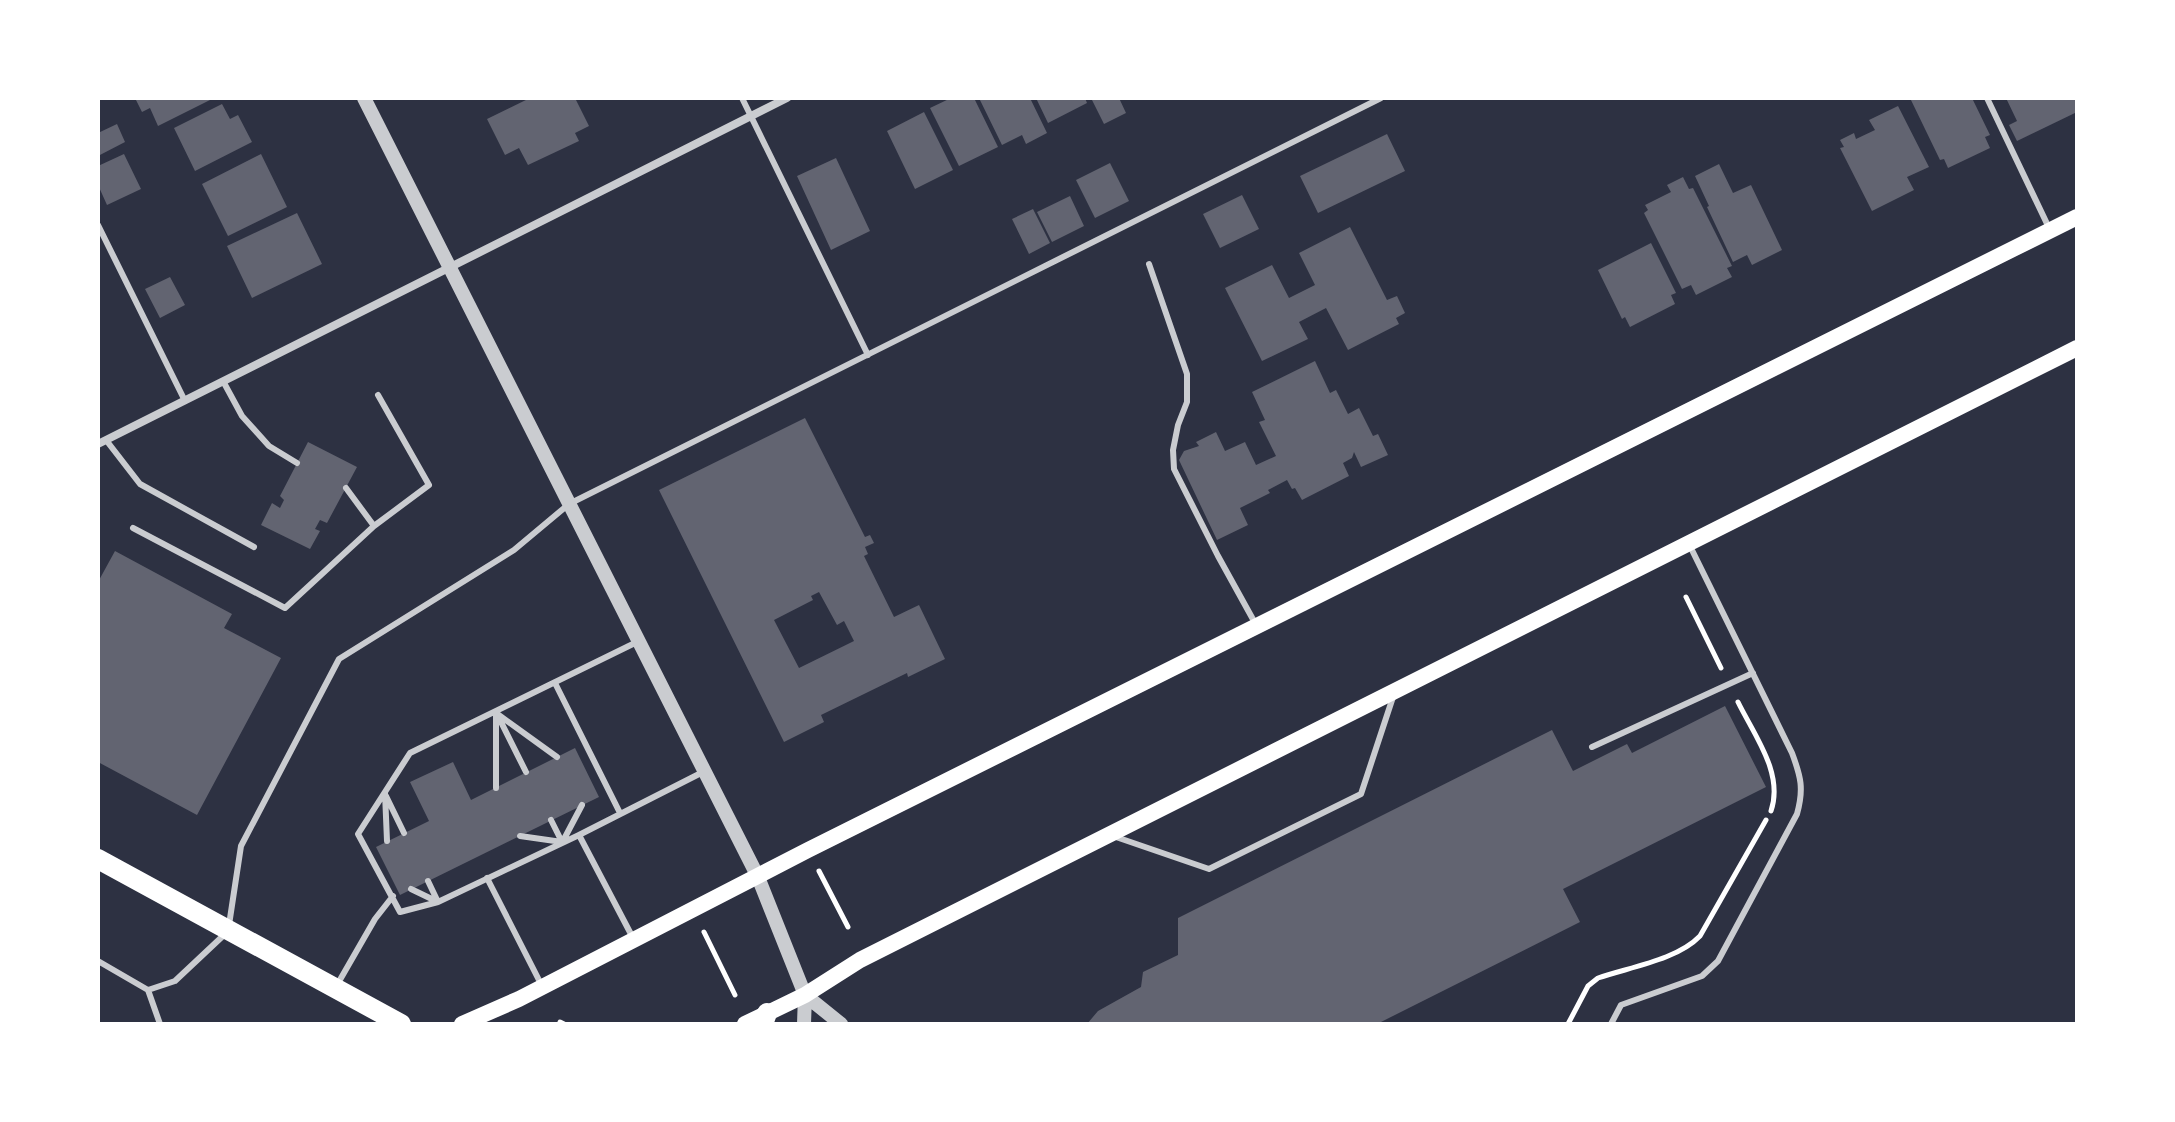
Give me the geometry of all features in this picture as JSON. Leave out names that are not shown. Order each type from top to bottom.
[{"type":"main road","points":[[462,1024],[2077,217]]},
{"type":"main road","points":[[745,1024],[765,1018],[860,960],[2077,348]]},
{"type":"main road","points":[[98,859],[401,1024]]},
{"type":"street","points":[[364,98],[758,877],[805,995],[804,1024]]},
{"type":"street","points":[[102,442],[787,98]]},
{"type":"street","points":[[805,995],[841,1024]]},
{"type":"lane","points":[[742,98],[868,355]]},
{"type":"lane","points":[[148,990],[175,981],[229,930],[241,846],[339,659],[514,550],[569,504],[1381,98]]},
{"type":"lane","points":[[1987,98],[2050,230]]},
{"type":"lane","points":[[98,225],[185,401]]},
{"type":"lane","points":[[1149,264],[1187,374],[1187,402],[1173,450],[1174,469],[1257,626]]},
{"type":"lane","points":[[223,381],[242,416],[269,446],[297,463]]},
{"type":"lane","points":[[133,528],[285,608],[374,526],[429,485],[378,395]]},
{"type":"lane","points":[[102,442],[140,484],[254,547]]},
{"type":"lane","points":[[346,488],[374,526]]},
{"type":"lane","points":[[1611,1024],[1621,1005],[1702,976],[1718,961],[1797,814],[1802,797],[1801,778],[1792,753],[1689,543]]},
{"type":"lane","points":[[639,641],[410,753],[358,834],[400,912],[438,902],[705,771]]},
{"type":"lane","points":[[1592,747],[1753,673]]},
{"type":"lane","points":[[555,683],[620,813]]},
{"type":"lane","points":[[1109,835],[1209,869],[1361,794],[1395,691]]},
{"type":"lane","points":[[496,713],[557,757]]},
{"type":"lane","points":[[496,713],[526,772]]},
{"type":"lane","points":[[496,713],[496,788]]},
{"type":"lane","points":[[385,793],[404,833]]},
{"type":"lane","points":[[385,793],[387,841]]},
{"type":"lane","points":[[562,842],[582,805]]},
{"type":"lane","points":[[551,820],[562,842]]},
{"type":"lane","points":[[579,835],[633,940]]},
{"type":"lane","points":[[520,836],[562,842]]},
{"type":"lane","points":[[487,878],[542,986]]},
{"type":"lane","points":[[428,881],[438,902]]},
{"type":"lane","points":[[411,889],[438,902]]},
{"type":"lane","points":[[335,988],[375,919],[393,896]]},
{"type":"lane","points":[[98,961],[148,990],[160,1024]]},
{"type":"path","points":[[1568,1024],[1588,986],[1598,978],[1679,952],[1700,936],[1772,810],[1776,796],[1771,768],[1686,597]]},
{"type":"path","points":[[816,866],[848,927]]},
{"type":"path","points":[[700,924],[735,995]]},
{"type":"building","points":[[135,98],[214,98],[158,126],[150,108],[142,112]]},
{"type":"building","points":[[530,98],[575,98],[589,126],[575,133],[579,141],[528,165],[519,148],[505,155],[487,119]]},
{"type":"building","points":[[951,98],[974,98],[998,147],[959,166],[930,108]]},
{"type":"building","points":[[979,98],[1030,98],[1047,133],[1026,144],[1022,135],[1002,145]]},
{"type":"building","points":[[1036,98],[1085,98],[1087,103],[1048,123]]},
{"type":"building","points":[[1091,98],[1119,98],[1126,113],[1104,124]]},
{"type":"building","points":[[1910,98],[1972,98],[1990,135],[1985,137],[1990,148],[1948,168],[1944,159],[1940,160]]},
{"type":"building","points":[[2006,98],[2077,98],[2077,112],[2017,141],[2009,125],[2017,121]]},
{"type":"building","points":[[222,104],[230,119],[238,115],[252,142],[195,171],[174,128]]},
{"type":"building","points":[[1898,106],[1929,167],[1907,177],[1914,190],[1872,211],[1840,148],[1844,147],[1840,140],[1854,133],[1856,139],[1875,130],[1869,120]]},
{"type":"building","points":[[924,112],[953,170],[915,189],[887,131]]},
{"type":"building","points":[[117,124],[125,142],[98,156],[98,133]]},
{"type":"building","points":[[1387,134],[1405,171],[1318,213],[1300,176]]},
{"type":"building","points":[[124,154],[141,189],[107,205],[98,185],[98,166]]},
{"type":"building","points":[[261,154],[287,207],[228,236],[202,184]]},
{"type":"building","points":[[836,158],[870,231],[831,250],[797,176]]},
{"type":"building","points":[[1110,163],[1129,201],[1095,218],[1076,180]]},
{"type":"building","points":[[1719,164],[1733,193],[1751,185],[1782,250],[1752,265],[1747,255],[1733,262],[1695,176]]},
{"type":"building","points":[[1683,177],[1689,189],[1693,188],[1732,266],[1727,268],[1732,277],[1696,295],[1691,285],[1682,289],[1644,213],[1648,210],[1645,205],[1671,192],[1667,185]]},
{"type":"building","points":[[1242,195],[1259,229],[1220,248],[1203,214]]},
{"type":"building","points":[[1070,196],[1084,226],[1052,242],[1037,212]]},
{"type":"building","points":[[1033,209],[1050,243],[1029,254],[1012,219]]},
{"type":"building","points":[[297,213],[322,264],[252,298],[227,246]]},
{"type":"building","points":[[1350,227],[1387,300],[1397,296],[1405,313],[1396,318],[1399,324],[1348,350],[1326,308],[1299,322],[1308,339],[1262,361],[1225,288],[1272,265],[1289,298],[1315,285],[1299,253]]},
{"type":"building","points":[[1651,243],[1676,293],[1671,295],[1675,304],[1630,327],[1625,317],[1622,319],[1598,270]]},
{"type":"building","points":[[170,277],[185,305],[160,318],[145,289]]},
{"type":"building","points":[[1315,361],[1330,393],[1336,390],[1348,414],[1359,408],[1373,436],[1378,434],[1388,455],[1361,467],[1354,452],[1352,458],[1343,463],[1349,476],[1302,500],[1287,480],[1268,490],[1270,493],[1240,508],[1248,525],[1217,540],[1179,460],[1184,451],[1199,446],[1196,442],[1216,432],[1225,451],[1245,442],[1256,465],[1276,456],[1259,422],[1265,420],[1252,392]]},
{"type":"building","points":[[805,418],[865,537],[870,535],[874,543],[865,547],[868,554],[864,556],[894,617],[919,605],[945,659],[908,677],[907,673],[821,715],[824,722],[784,742],[659,490]],"holes":[[[819,592],[837,625],[844,621],[854,641],[799,668],[774,620],[813,600],[811,596]]]},
{"type":"building","points":[[308,442],[357,467],[327,523],[320,520],[315,529],[320,531],[310,549],[261,525],[272,503],[280,508],[284,500],[280,496]]},
{"type":"building","points":[[115,551],[232,614],[224,628],[281,658],[197,815],[98,762],[98,582]]},
{"type":"building","points":[[1725,706],[1766,787],[1563,889],[1580,922],[1377,1024],[1087,1024],[1098,1011],[1141,987],[1143,972],[1178,955],[1178,918],[1552,730],[1573,771],[1627,744],[1632,753]]},
{"type":"building","points":[[575,748],[599,797],[400,895],[376,847],[429,821],[410,782],[453,762],[471,800]]}]
